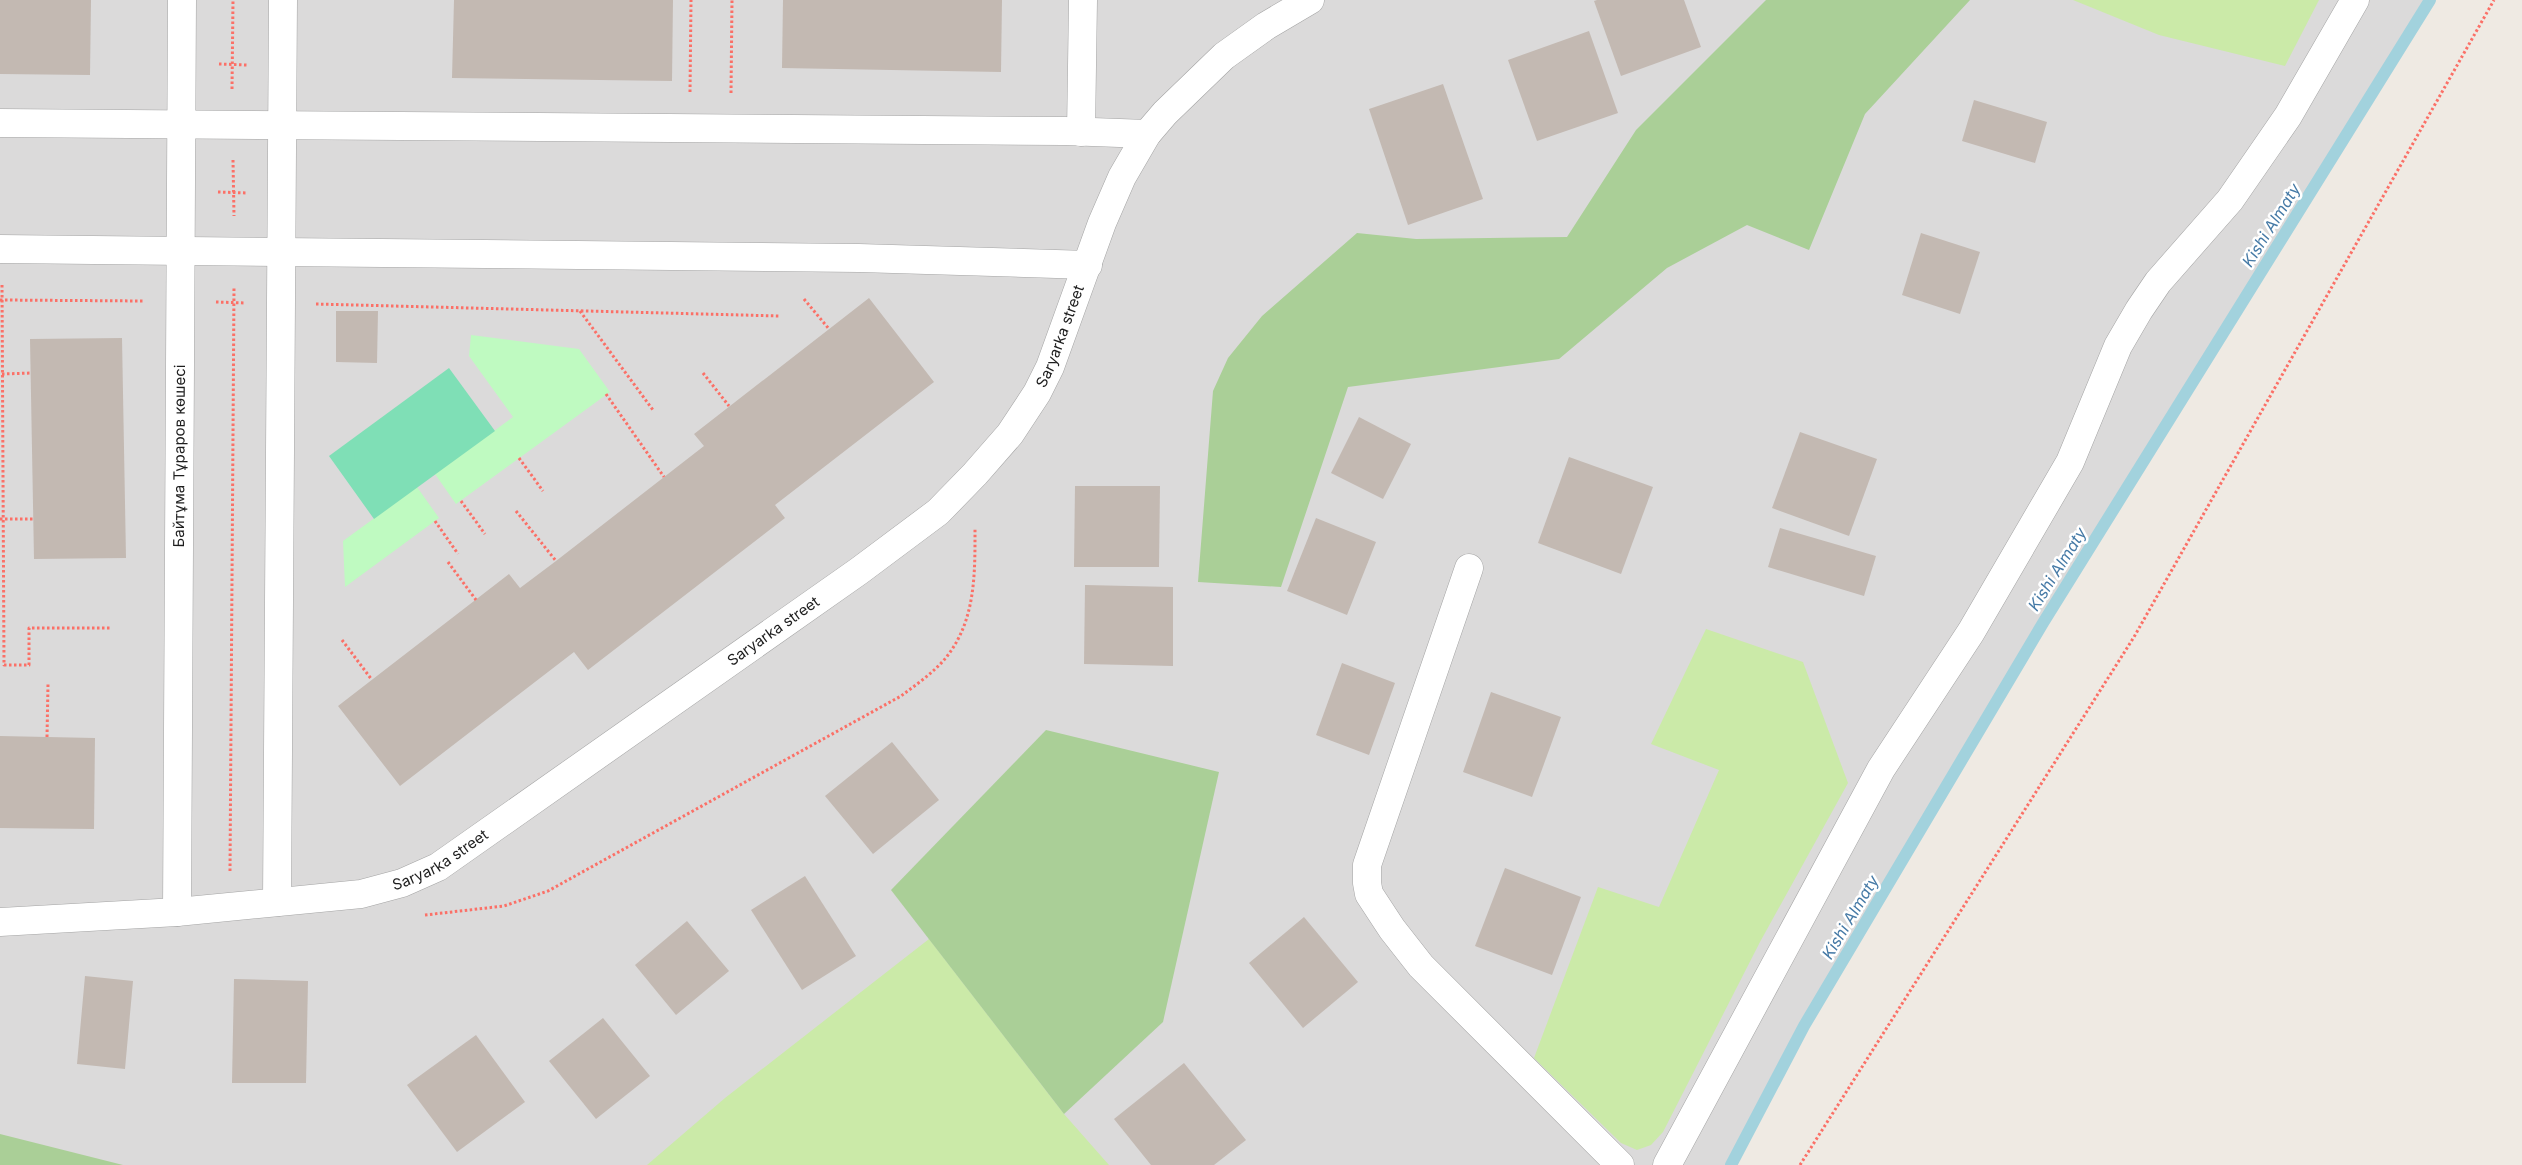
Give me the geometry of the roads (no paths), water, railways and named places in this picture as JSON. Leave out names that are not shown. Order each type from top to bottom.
[{"type":"street","name":"Байтұма Тұраров көшесі","points":[[177,912],[182,0]]},
{"type":"street","points":[[277,902],[283,0]]},
{"type":"street","points":[[1081,132],[1082,0]]},
{"type":"street","name":"Saryarka street","points":[[0,922],[177,912],[361,894],[402,883],[438,867],[858,571],[938,512],[1010,434],[1037,394],[1050,367],[1102,222],[1122,177],[1147,134],[1165,113],[1224,56],[1266,26],[1310,0]]},
{"type":"street","points":[[1667,1165],[1881,770],[1971,632],[2070,462],[2118,346],[2138,310],[2158,282],[2235,192],[2288,116],[2355,0]]},
{"type":"street","points":[[0,123],[731,128],[1147,134]]},
{"type":"street","points":[[1,249],[859,258],[1088,265]]},
{"type":"street","points":[[1468,568],[1367,865],[1366,883],[1369,894],[1379,909],[1422,966],[1620,1165]]},
{"type":"waterway","name":"Kіshі Almaty","points":[[1731,1165],[1804,1026],[2043,623],[2430,0]]}]
